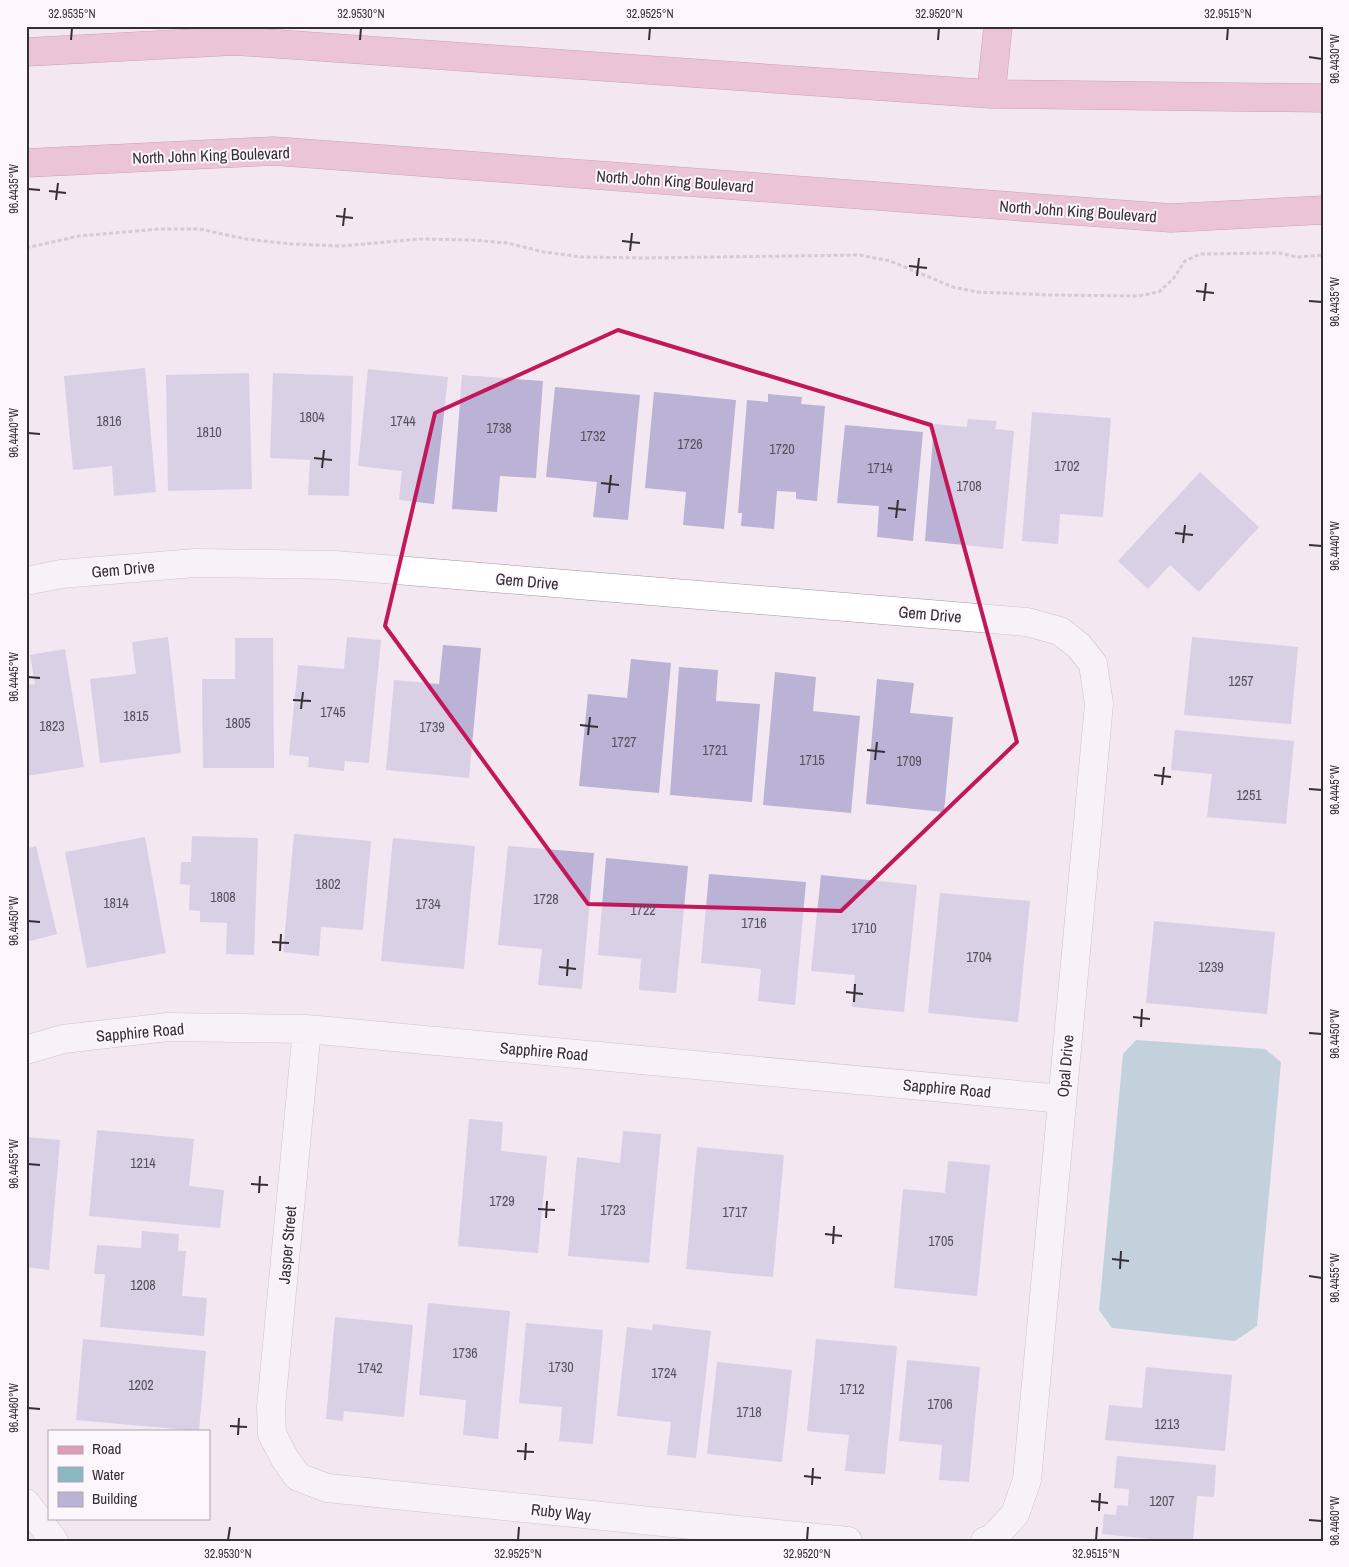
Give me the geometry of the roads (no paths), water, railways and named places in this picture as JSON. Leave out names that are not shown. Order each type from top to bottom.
[{"type":"main road","points":[[991,94],[998,26]]},
{"type":"main road","points":[[26,52],[235,41],[991,94],[1323,98]]},
{"type":"main road","name":"North John King Boulevard","points":[[26,163],[274,151],[1171,218],[1323,210]]},
{"type":"street","name":"Gem Drive","points":[[26,581],[61,574],[195,563],[335,565],[1027,622]]},
{"type":"street","name":"Opal Drive","points":[[989,1539],[1015,1514],[1027,1480],[1098,704],[1093,664],[1079,646],[1060,632],[1027,622]]},
{"type":"street","name":"Sapphire Road","points":[[26,1050],[64,1039],[168,1027],[307,1029],[1062,1099]]},
{"type":"street","name":"Jasper Street","points":[[285,1459],[272,1434],[271,1408],[307,1029]]},
{"type":"street","name":"Ruby Way","points":[[285,1459],[298,1477],[327,1488],[848,1541]]},
{"type":"street","points":[[26,1503],[54,1541]]},
{"type":"water","points":[[1136,1040],[1265,1049],[1281,1062],[1257,1326],[1235,1341],[1112,1328],[1099,1310],[1123,1054]]}]
